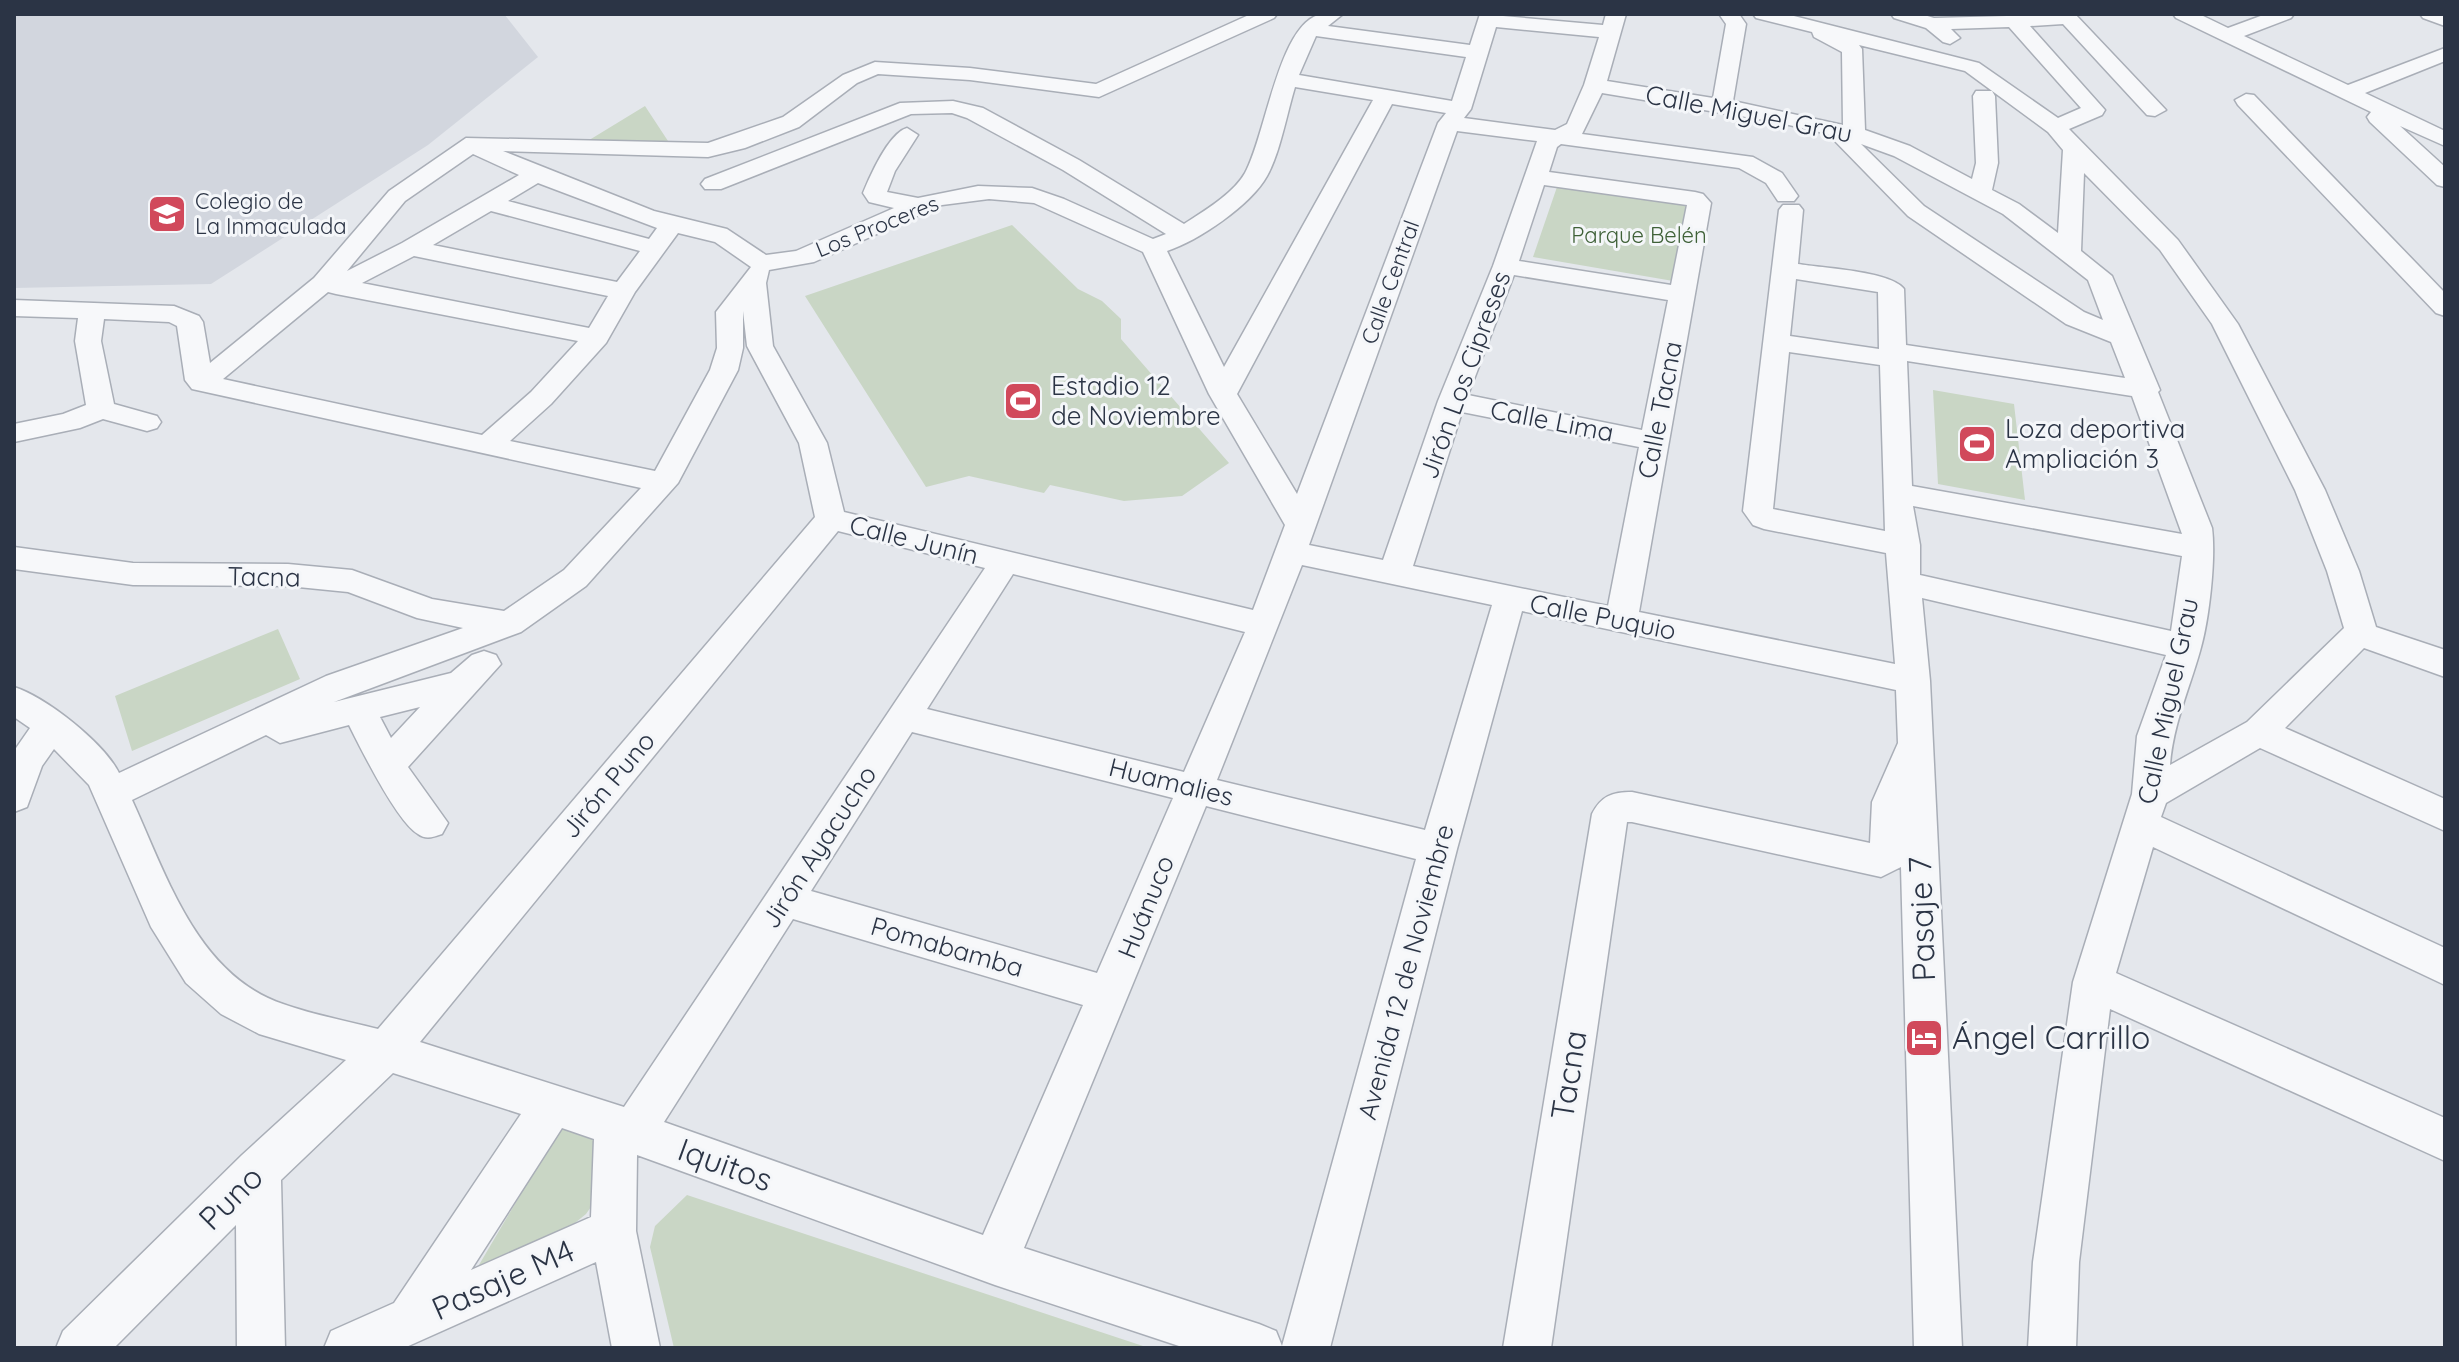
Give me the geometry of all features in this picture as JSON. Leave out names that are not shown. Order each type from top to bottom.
[{"type":"street","points":[[329,284],[397,196],[470,145],[479,142],[708,150],[737,143],[791,122],[850,79],[875,68],[970,74],[1099,91],[1267,14]]},
{"type":"street","points":[[1296,538],[1153,247],[1184,234],[1246,187],[1256,175],[1287,79],[1309,29],[1333,14]]},
{"type":"street","points":[[1722,105],[1736,24],[1729,14]]},
{"type":"street","points":[[1763,14],[1809,25],[1845,24],[1972,67]]},
{"type":"street","points":[[1901,14],[1933,24],[1950,39],[1972,67],[2056,127],[2074,150],[2170,245],[2228,329],[2327,524],[2346,572],[2360,628],[2358,634],[2259,732],[2145,809],[2445,967]]},
{"type":"street","points":[[2183,14],[2445,139]]},
{"type":"street","points":[[2227,35],[2284,14]]},
{"type":"street","points":[[2430,14],[2445,20]]},
{"type":"street","points":[[2011,16],[2094,110],[2056,127]]},
{"type":"street","points":[[1933,24],[1956,18],[2066,16],[2155,110]]},
{"type":"street","points":[[1488,17],[1614,23],[1595,85],[1576,128],[1555,137]]},
{"type":"street","name":"Calle Central","points":[[1296,538],[1488,17]]},
{"type":"street","points":[[1809,25],[1852,49],[1854,134]]},
{"type":"street","points":[[1309,29],[1477,52]]},
{"type":"street","points":[[2352,94],[2445,54]]},
{"type":"street","points":[[1287,79],[1385,97],[1454,116],[1555,137],[1745,162],[1774,178],[1789,203],[1758,511],[1764,518],[1775,522],[1904,545]]},
{"type":"street","name":"Calle Miguel Grau","points":[[1595,85],[1830,126],[1902,151],[2011,209],[2099,276],[2146,390],[2197,528],[2199,548],[2185,647],[2155,736],[2145,809],[2093,982],[2056,1262],[2052,1348]]},
{"type":"street","points":[[2352,94],[2445,180]]},
{"type":"street","points":[[1980,192],[1987,163],[1984,96]]},
{"type":"street","points":[[1223,394],[1385,97]]},
{"type":"street","points":[[2246,100],[2385,249],[2445,308]]},
{"type":"street","points":[[713,184],[908,108],[953,107],[975,113],[1071,165],[1184,234]]},
{"type":"street","points":[[1830,126],[1916,211],[2075,318],[2124,338]]},
{"type":"street","points":[[907,135],[884,171],[875,193],[877,197],[917,205]]},
{"type":"street","name":"Jirón Los Cipreses","points":[[1394,574],[1452,401],[1505,266],[1547,143],[1555,137]]},
{"type":"street","points":[[111,793],[338,685],[509,624],[575,578],[663,483],[724,370],[730,348],[729,312],[758,273],[720,234],[672,224],[535,175],[470,145]]},
{"type":"street","points":[[2069,252],[2074,150]]},
{"type":"street","points":[[202,383],[329,284],[411,248],[535,175]]},
{"type":"street","name":"Calle Tacna","points":[[1537,177],[1698,200],[1621,620]]},
{"type":"street","points":[[1899,195],[1956,179]]},
{"type":"street","name":"Los Proceres","points":[[758,273],[855,235],[917,205],[954,195],[1015,193],[1040,197],[1153,247]]},
{"type":"street","points":[[490,203],[656,248]]},
{"type":"street","points":[[489,444],[541,398],[597,337],[623,291],[672,224]]},
{"type":"street","points":[[411,248],[623,291]]},
{"type":"street","points":[[1505,266],[1682,295]]},
{"type":"street","name":"Pasaje 7","points":[[1784,270],[1888,286],[1891,289],[1897,493],[1904,545],[1913,681],[1938,1348]]},
{"type":"street","name":"Calle Junín","points":[[758,273],[760,346],[813,443],[831,519],[1264,625]]},
{"type":"street","points":[[329,284],[597,337]]},
{"type":"street","points":[[14,308],[174,314],[190,322],[202,383],[663,483]]},
{"type":"street","points":[[93,309],[88,341],[101,409]]},
{"type":"street","points":[[1775,342],[2146,390]]},
{"type":"street","name":"Calle Lima","points":[[1452,401],[1653,441]]},
{"type":"street","points":[[14,433],[70,422],[101,409],[147,422]]},
{"type":"street","points":[[1897,493],[2199,548]]},
{"type":"street","name":"Jirón Puno","points":[[386,1051],[831,519]]},
{"type":"street","name":"Calle Puquio","points":[[1296,538],[1394,574],[1913,681]]},
{"type":"street","name":"Huánuco","points":[[995,1262],[1264,625],[1296,538]]},
{"type":"street","name":"Tacna","points":[[14,558],[133,574],[288,575],[352,581],[428,610],[509,624]]},
{"type":"street","name":"Jirón Ayacucho","points":[[624,1128],[784,900],[1004,563]]},
{"type":"street","points":[[1907,583],[2185,647]]},
{"type":"street","name":"Avenida 12 de Noviembre","points":[[1306,1348],[1438,849],[1510,598]]},
{"type":"street","points":[[2358,634],[2437,658]]},
{"type":"street","points":[[191,754],[359,709],[473,674],[387,766]]},
{"type":"street","name":"Iquitos","points":[[14,700],[52,724],[103,776],[165,915],[200,970],[235,1001],[274,1021],[386,1051],[553,1104],[995,1262],[1259,1348]]},
{"type":"street","points":[[359,709],[387,766],[429,823]]},
{"type":"street","name":"Huamalies","points":[[904,717],[1438,849]]},
{"type":"street","points":[[14,797],[26,762],[52,724]]},
{"type":"street","points":[[2259,732],[2445,816]]},
{"type":"street","name":"Tacna","points":[[1527,1348],[1610,814],[1618,807],[1632,807],[1881,861],[1888,855],[1891,798],[1915,743]]},
{"type":"street","name":"Pomabamba","points":[[784,900],[1110,995]]},
{"type":"street","points":[[2093,982],[2445,1140]]},
{"type":"street","name":"Puno","points":[[80,1348],[258,1171],[386,1051]]},
{"type":"street","points":[[411,1320],[553,1104]]},
{"type":"street","points":[[624,1128],[613,1231],[636,1348]]},
{"type":"street","points":[[258,1171],[261,1348]]},
{"type":"street","name":"Pasaje M4","points":[[348,1348],[613,1231]]},
{"type":"shaded area","name":"Colegio de La Inmaculada","points":[[14,14],[504,14],[538,57],[428,145],[211,284],[14,288]]},
{"type":"green space","points":[[645,106],[668,141],[586,142]]},
{"type":"green space","name":"Parque Belén","points":[[1558,184],[1691,203],[1679,282],[1533,257]]},
{"type":"green space","name":"Estadio 12 de Noviembre","points":[[1012,225],[1078,289],[1102,301],[1121,319],[1121,339],[1229,463],[1182,496],[1124,501],[1050,485],[1044,493],[969,476],[926,487],[805,296]]},
{"type":"green space","name":"Loza deportiva Ampliación 3","points":[[1933,390],[2014,404],[2025,500],[1938,484]]},
{"type":"green space","points":[[278,629],[300,679],[132,751],[115,696]]},
{"type":"green space","points":[[562,1124],[600,1136],[593,1204],[570,1227],[476,1270]]},
{"type":"green space","points":[[687,1195],[1149,1348],[674,1348],[650,1247],[655,1226]]},
{"type":"place","name":"Colegio de La Inmaculada","points":[[167,214]]},
{"type":"place","name":"Estadio 12 de Noviembre","points":[[1023,401]]},
{"type":"place","name":"Loza deportiva Ampliación 3","points":[[1977,444]]},
{"type":"place","name":"Ángel Carrillo","points":[[1924,1038]]}]
